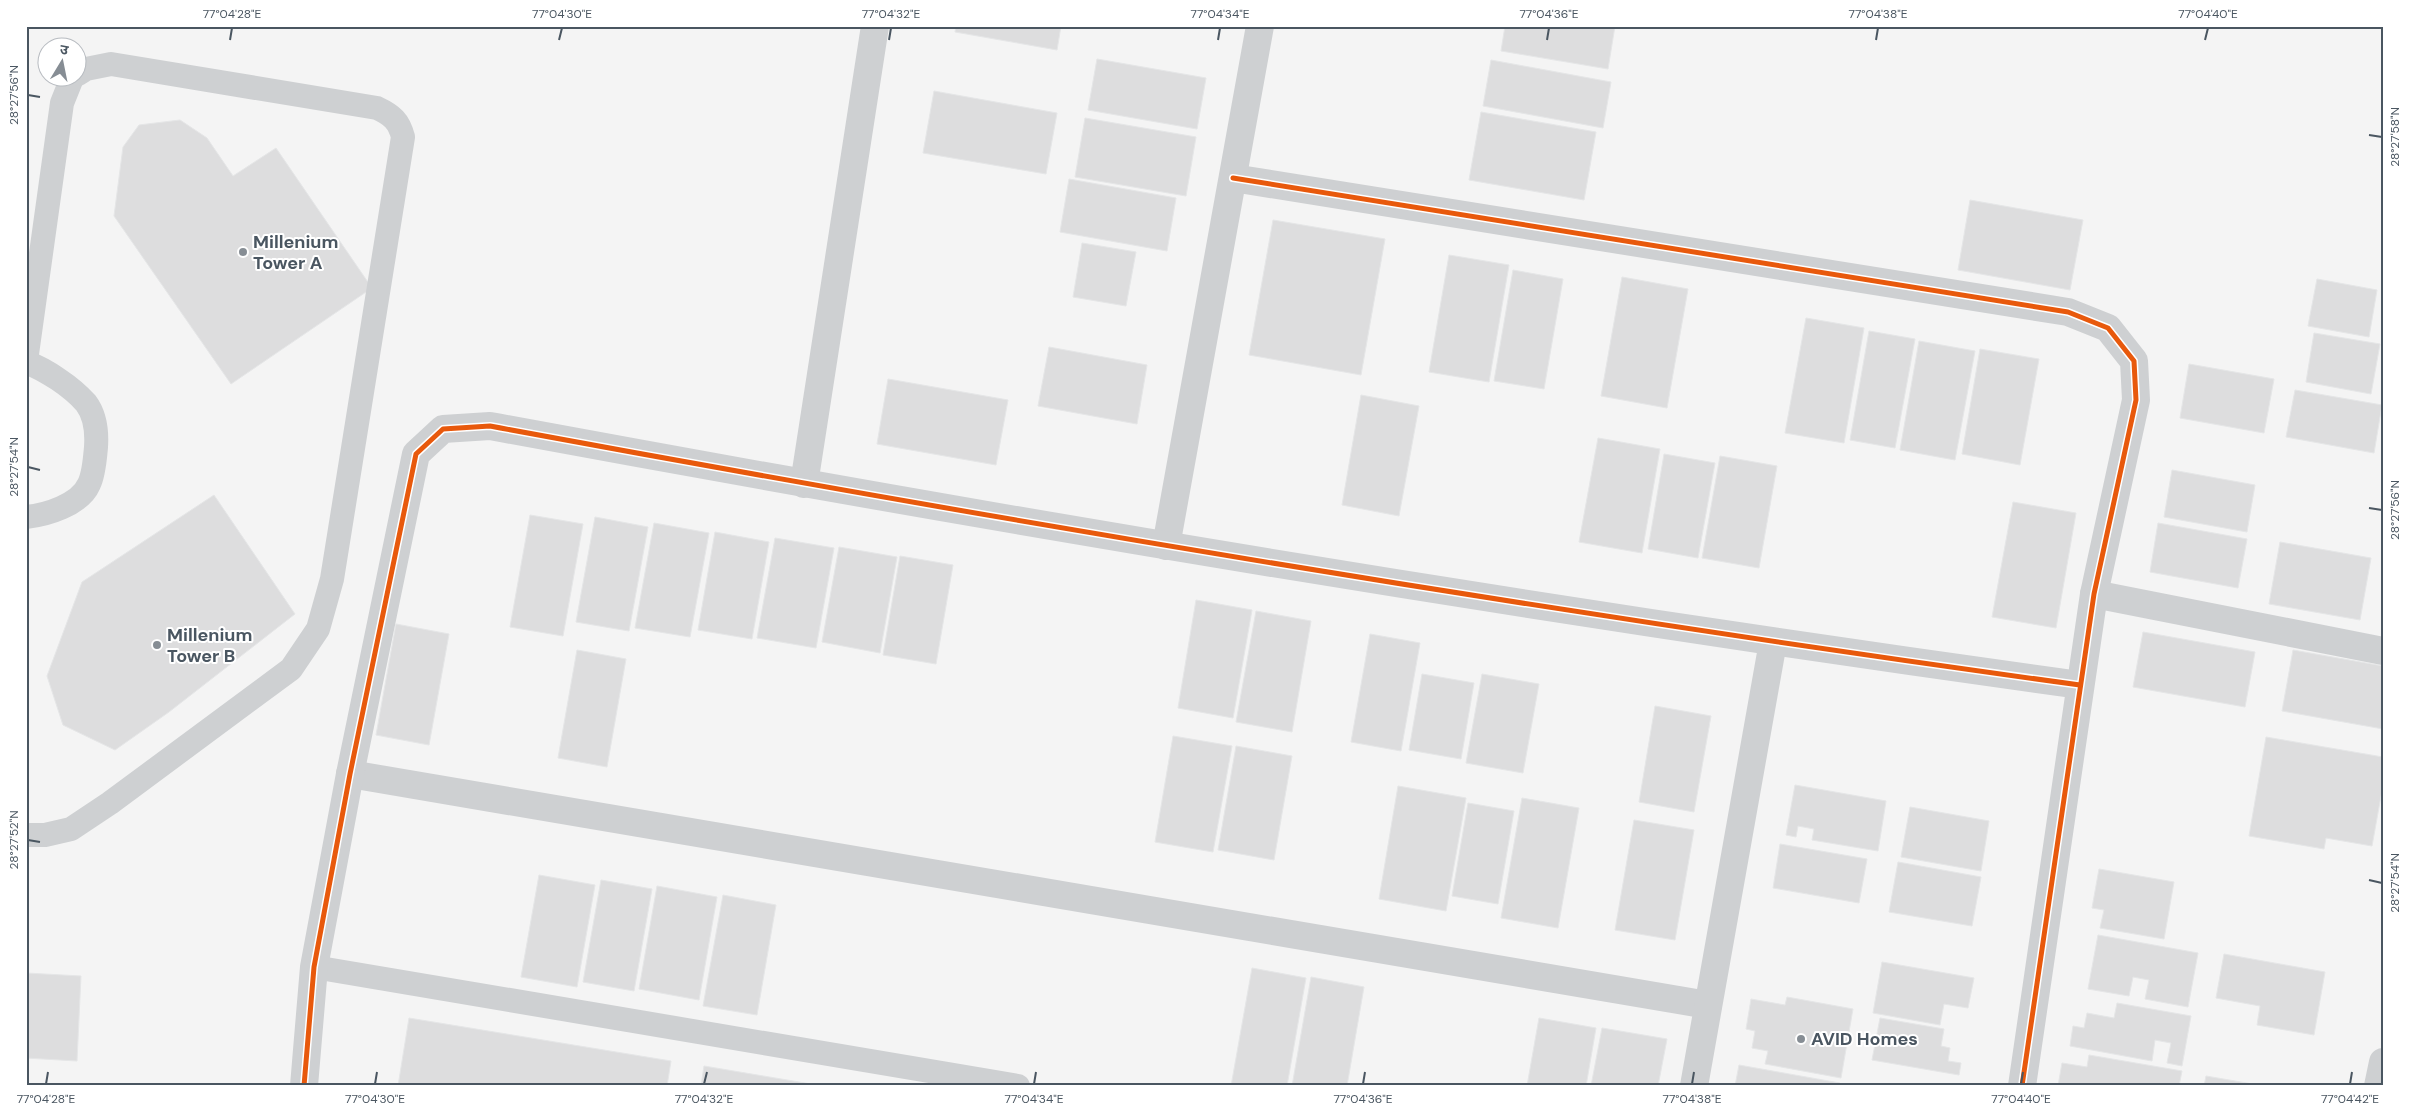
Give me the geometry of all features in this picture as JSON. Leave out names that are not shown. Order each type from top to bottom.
[{"type":"street","points":[[804,484],[875,26]]},
{"type":"street","points":[[1166,546],[1260,26]]},
{"type":"street","points":[[1233,178],[2068,312],[2108,328],[2134,361],[2136,400],[2094,594],[2022,1086]]},
{"type":"street","points":[[304,1086],[314,967],[350,774],[416,454],[443,429],[490,426],[804,484],[1166,546],[1773,642],[2080,684]]},
{"type":"street","points":[[2094,594],[2383,652]]},
{"type":"street","points":[[1694,1086],[1773,642]]},
{"type":"street","points":[[350,774],[1708,1005]]},
{"type":"street","points":[[2378,1086],[2383,1062]]},
{"type":"lane","points":[[26,835],[45,835],[71,828],[110,803],[292,669],[318,628],[332,580],[403,137],[400,123],[390,114],[377,108],[111,64],[88,69]]},
{"type":"lane","points":[[26,517],[47,514],[72,502],[88,486],[95,457],[97,430],[87,404],[75,393],[26,362],[62,103],[68,88]]},
{"type":"lane","points":[[314,967],[1018,1086]]},
{"type":"building","points":[[956,26],[1061,26],[1057,50],[955,32]]},
{"type":"building","points":[[1505,26],[1615,26],[1608,69],[1501,51]]},
{"type":"building","points":[[1097,59],[1206,78],[1197,129],[1088,110]]},
{"type":"building","points":[[1491,60],[1611,82],[1603,128],[1483,106]]},
{"type":"building","points":[[934,91],[1057,113],[1046,174],[923,153]]},
{"type":"building","points":[[1481,112],[1596,132],[1584,200],[1469,180]]},
{"type":"building","points":[[1085,118],[1196,137],[1186,196],[1075,177]]},
{"type":"building","name":"Millenium Tower A","points":[[180,120],[207,138],[233,176],[276,148],[372,288],[231,384],[114,216],[123,147],[139,125]]},
{"type":"building","points":[[1069,179],[1176,198],[1167,251],[1060,232]]},
{"type":"building","points":[[1970,200],[2083,220],[2070,290],[1958,270]]},
{"type":"building","points":[[1273,220],[1385,239],[1361,375],[1249,355]]},
{"type":"building","points":[[1082,243],[1136,252],[1126,306],[1073,297]]},
{"type":"building","points":[[1449,255],[1509,265],[1489,382],[1429,372]]},
{"type":"building","points":[[1513,270],[1563,279],[1544,389],[1494,381]]},
{"type":"building","points":[[1622,277],[1688,289],[1667,408],[1601,396]]},
{"type":"building","points":[[2317,279],[2377,290],[2369,337],[2308,326]]},
{"type":"building","points":[[1806,318],[1864,328],[1844,443],[1785,433]]},
{"type":"building","points":[[1869,331],[1915,339],[1895,448],[1850,440]]},
{"type":"building","points":[[2314,333],[2380,344],[2371,394],[2306,382]]},
{"type":"building","points":[[1919,341],[1975,351],[1955,460],[1900,450]]},
{"type":"building","points":[[1049,347],[1147,365],[1137,424],[1038,406]]},
{"type":"building","points":[[1980,349],[2039,359],[2020,465],[1962,454]]},
{"type":"building","points":[[2189,364],[2274,379],[2264,433],[2180,418]]},
{"type":"building","points":[[888,379],[1008,400],[996,465],[877,444]]},
{"type":"building","points":[[2295,390],[2382,405],[2374,453],[2286,437]]},
{"type":"building","points":[[1361,395],[1419,406],[1399,516],[1342,505]]},
{"type":"building","points":[[1598,438],[1660,449],[1642,553],[1579,542]]},
{"type":"building","points":[[1664,454],[1715,463],[1698,558],[1648,549]]},
{"type":"building","points":[[1720,456],[1777,466],[1759,568],[1702,558]]},
{"type":"building","points":[[2172,470],[2255,485],[2247,532],[2164,517]]},
{"type":"building","name":"Millenium Tower B","points":[[214,495],[295,614],[169,712],[115,750],[63,725],[47,676],[82,582]]},
{"type":"building","points":[[2013,502],[2076,513],[2056,628],[1992,617]]},
{"type":"building","points":[[530,515],[583,524],[563,636],[510,627]]},
{"type":"building","points":[[595,517],[648,527],[629,631],[576,622]]},
{"type":"building","points":[[654,523],[709,533],[690,637],[635,628]]},
{"type":"building","points":[[2158,523],[2247,539],[2238,588],[2150,572]]},
{"type":"building","points":[[715,532],[769,542],[752,639],[698,630]]},
{"type":"building","points":[[775,538],[834,548],[816,648],[757,638]]},
{"type":"building","points":[[2280,542],[2371,558],[2360,620],[2269,604]]},
{"type":"building","points":[[839,547],[897,557],[880,653],[822,642]]},
{"type":"building","points":[[900,556],[953,565],[936,664],[883,655]]},
{"type":"building","points":[[1196,600],[1252,610],[1233,718],[1178,708]]},
{"type":"building","points":[[1256,611],[1311,621],[1292,732],[1236,722]]},
{"type":"building","points":[[396,624],[449,634],[429,745],[376,735]]},
{"type":"building","points":[[2143,632],[2255,652],[2245,707],[2133,687]]},
{"type":"building","points":[[1370,634],[1420,643],[1401,751],[1351,742]]},
{"type":"building","points":[[577,650],[626,659],[607,767],[558,758]]},
{"type":"building","points":[[2293,650],[2383,666],[2383,729],[2282,711]]},
{"type":"building","points":[[1422,674],[1474,683],[1461,759],[1409,750]]},
{"type":"building","points":[[1482,674],[1539,684],[1523,773],[1466,763]]},
{"type":"building","points":[[1655,706],[1711,716],[1694,812],[1639,802]]},
{"type":"building","points":[[1173,736],[1232,746],[1213,852],[1155,842]]},
{"type":"building","points":[[2266,737],[2383,757],[2383,785],[2372,846],[2326,838],[2324,849],[2249,836]]},
{"type":"building","points":[[1236,746],[1292,756],[1274,860],[1218,850]]},
{"type":"building","points":[[1795,785],[1886,801],[1878,851],[1812,840],[1814,829],[1798,826],[1796,837],[1786,835]]},
{"type":"building","points":[[1398,786],[1466,798],[1446,911],[1379,899]]},
{"type":"building","points":[[1522,798],[1579,808],[1558,928],[1501,918]]},
{"type":"building","points":[[1468,803],[1514,811],[1498,904],[1452,896]]},
{"type":"building","points":[[1910,807],[1989,821],[1981,871],[1901,857]]},
{"type":"building","points":[[1634,820],[1694,830],[1675,940],[1615,930]]},
{"type":"building","points":[[1780,844],[1867,859],[1859,903],[1773,888]]},
{"type":"building","points":[[1898,862],[1981,877],[1972,926],[1889,912]]},
{"type":"building","points":[[2099,869],[2174,882],[2164,939],[2100,928],[2104,910],[2092,908]]},
{"type":"building","points":[[539,875],[595,885],[577,987],[521,977]]},
{"type":"building","points":[[601,880],[652,889],[634,991],[583,982]]},
{"type":"building","points":[[657,886],[717,897],[699,1000],[639,989]]},
{"type":"building","points":[[723,895],[776,905],[757,1015],[703,1006]]},
{"type":"building","points":[[2098,935],[2198,953],[2188,1007],[2145,999],[2149,980],[2133,977],[2129,996],[2088,989]]},
{"type":"building","points":[[2224,954],[2325,972],[2314,1035],[2257,1025],[2260,1006],[2216,998]]},
{"type":"building","points":[[1882,962],[1974,978],[1968,1008],[1944,1004],[1940,1025],[1873,1013]]},
{"type":"building","points":[[1252,968],[1306,978],[1287,1086],[1231,1086]]},
{"type":"building","points":[[26,973],[81,976],[77,1061],[26,1058]]},
{"type":"building","points":[[1311,977],[1364,987],[1347,1086],[1292,1086]]},
{"type":"building","name":"AVID Homes","points":[[1787,997],[1853,1009],[1841,1078],[1765,1064],[1768,1051],[1752,1048],[1755,1031],[1746,1029],[1751,999],[1785,1005]]},
{"type":"building","points":[[2117,1003],[2191,1016],[2182,1066],[2167,1063],[2171,1043],[2155,1040],[2152,1061],[2070,1046],[2073,1026],[2084,1028],[2087,1013],[2114,1018]]},
{"type":"building","points":[[409,1018],[671,1061],[667,1086],[398,1086]]},
{"type":"building","points":[[1539,1018],[1596,1028],[1586,1086],[1527,1086]]},
{"type":"building","points":[[1880,1018],[1944,1029],[1941,1046],[1950,1048],[1948,1061],[1961,1063],[1959,1075],[1872,1060]]},
{"type":"building","points":[[1602,1028],[1667,1039],[1658,1086],[1591,1086]]},
{"type":"building","points":[[2089,1055],[2182,1071],[2179,1086],[2058,1086],[2062,1063],[2087,1067]]},
{"type":"building","points":[[1739,1065],[1840,1083],[1839,1086],[1735,1086]]},
{"type":"building","points":[[704,1066],[817,1085],[701,1086]]},
{"type":"building","points":[[2206,1076],[2264,1086],[2204,1086]]},
{"type":"cycle path","points":[[1233,178],[2068,312],[2108,328],[2134,361],[2136,400],[2094,594],[2022,1086]]},
{"type":"cycle path","points":[[304,1086],[314,967],[350,774],[416,454],[443,429],[490,426],[886,498],[1284,565],[1681,628],[2080,685]]},
{"type":"place","name":"Millenium Tower A","points":[[243,252]]},
{"type":"place","name":"Millenium Tower B","points":[[157,645]]},
{"type":"place","name":"AVID Homes","points":[[1801,1039]]}]
